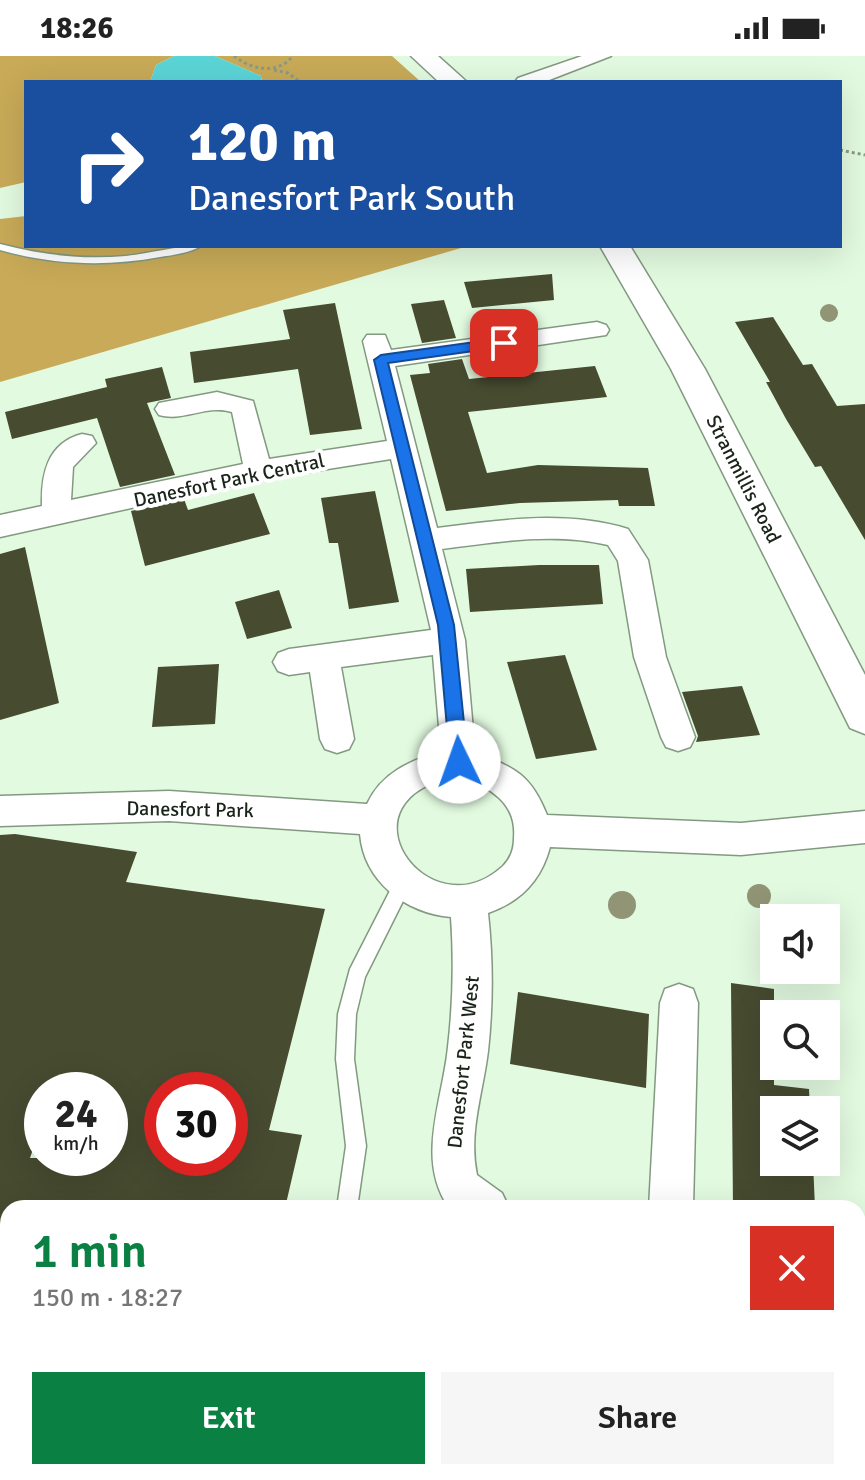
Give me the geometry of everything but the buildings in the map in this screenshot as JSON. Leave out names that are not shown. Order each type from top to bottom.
[{"type":"street","points":[[423,56],[452,80]]},
{"type":"street","points":[[531,80],[601,56]]},
{"type":"street","name":"Stranmillis Road","points":[[616,248],[688,369],[865,716]]},
{"type":"street","points":[[459,762],[449,640],[378,350],[597,330]]},
{"type":"street","points":[[168,409],[221,400],[234,401],[244,407],[258,470]]},
{"type":"street","points":[[57,515],[55,472],[59,462],[82,443]]},
{"type":"street","name":"Danesfort Park Central","points":[[0,526],[258,470],[402,448]]},
{"type":"street","points":[[426,540],[488,533],[583,530],[618,537],[633,560],[650,657],[678,737]]},
{"type":"street","points":[[289,662],[449,640]]},
{"type":"street","points":[[323,657],[337,739]]},
{"type":"street","points":[[459,762],[502,776],[519,790],[530,809],[535,830],[532,850],[524,868],[510,884],[491,896],[468,901],[445,901],[423,895],[403,883],[382,854],[379,820],[386,801],[399,784],[416,772],[437,764],[459,762]]},
{"type":"street","name":"Danesfort Park","points":[[0,811],[169,806],[379,820]]},
{"type":"street","points":[[535,830],[687,839],[764,838],[865,827]]},
{"type":"street","name":"Danesfort Park West","points":[[468,901],[474,946],[468,1050],[453,1156],[457,1182],[470,1200]]},
{"type":"street","points":[[671,1200],[679,1003]]},
{"type":"lane","points":[[0,247],[56,260],[102,260],[183,248]]},
{"type":"lane","points":[[348,1200],[356,1146],[354,1102],[345,1059],[347,1014],[356,975],[403,883]]},
{"type":"path","points":[[234,56],[246,65],[288,73],[297,80]]},
{"type":"path","points":[[273,69],[285,66],[293,56]]},
{"type":"path","points":[[842,150],[865,155]]},
{"type":"shaded area","points":[[0,56],[174,56],[156,65],[151,80],[24,80],[24,182],[0,188]]},
{"type":"shaded area","points":[[215,56],[392,56],[419,80],[262,80],[261,76]]},
{"type":"shaded area","points":[[24,216],[24,248],[461,248],[0,382],[0,219]]},
{"type":"water","points":[[174,56],[215,56],[261,76],[262,80],[151,80],[156,65]]},
{"type":"route","points":[[459,762],[449,640],[381,360],[504,343]]}]
